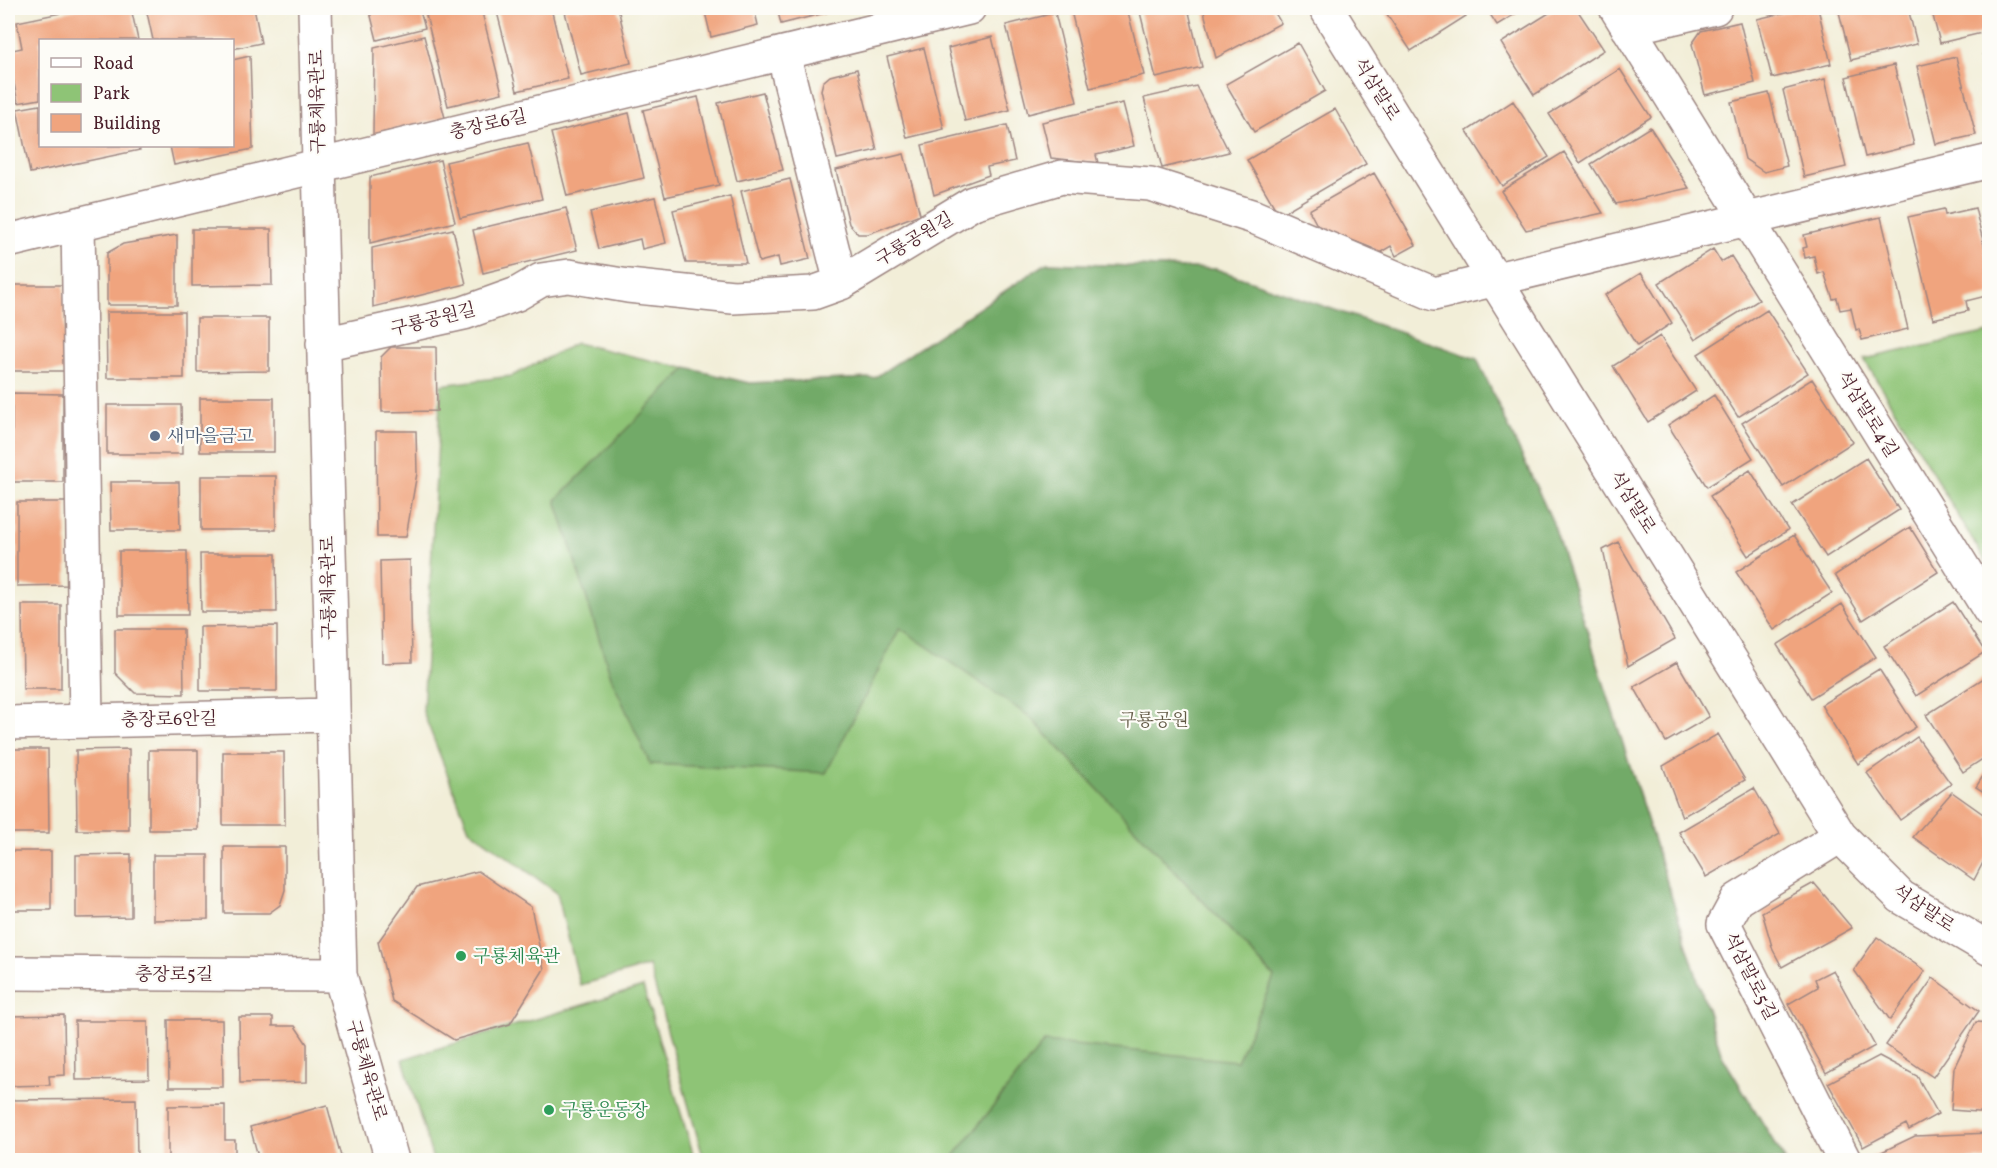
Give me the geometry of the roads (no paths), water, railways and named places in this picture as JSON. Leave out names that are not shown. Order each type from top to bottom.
[{"type":"street","name":"구룡체육관로","points":[[315,8],[331,715],[340,975],[392,1161]]},
{"type":"street","name":"충장로6길","points":[[8,241],[969,8]]},
{"type":"street","name":"석삼말로","points":[[1326,8],[1839,836],[1901,897],[1989,949]]},
{"type":"street","name":"석삼말로4길","points":[[1714,8],[1622,18],[1989,611]]},
{"type":"street","points":[[783,53],[841,283]]},
{"type":"street","points":[[1747,218],[1989,160]]},
{"type":"street","name":"구룡공원길","points":[[323,344],[464,313],[517,294],[541,280],[569,276],[628,286],[733,297],[813,293],[841,283],[973,203],[1062,177],[1150,184],[1254,217],[1434,294],[1747,218]]},
{"type":"street","points":[[78,224],[87,721]]},
{"type":"street","name":"충장로6안길","points":[[8,723],[331,715]]},
{"type":"street","name":"석삼말로5길","points":[[1839,836],[1737,900],[1724,924],[1844,1161]]},
{"type":"street","name":"충장로5길","points":[[8,973],[340,975]]},
{"type":"place","name":"새마을금고","points":[[155,436]]},
{"type":"place","name":"구룡체육관","points":[[461,956]]},
{"type":"place","name":"구룡운동장","points":[[549,1110]]},
{"type":"park label","name":"구룡공원","points":[[1154,720]]}]
